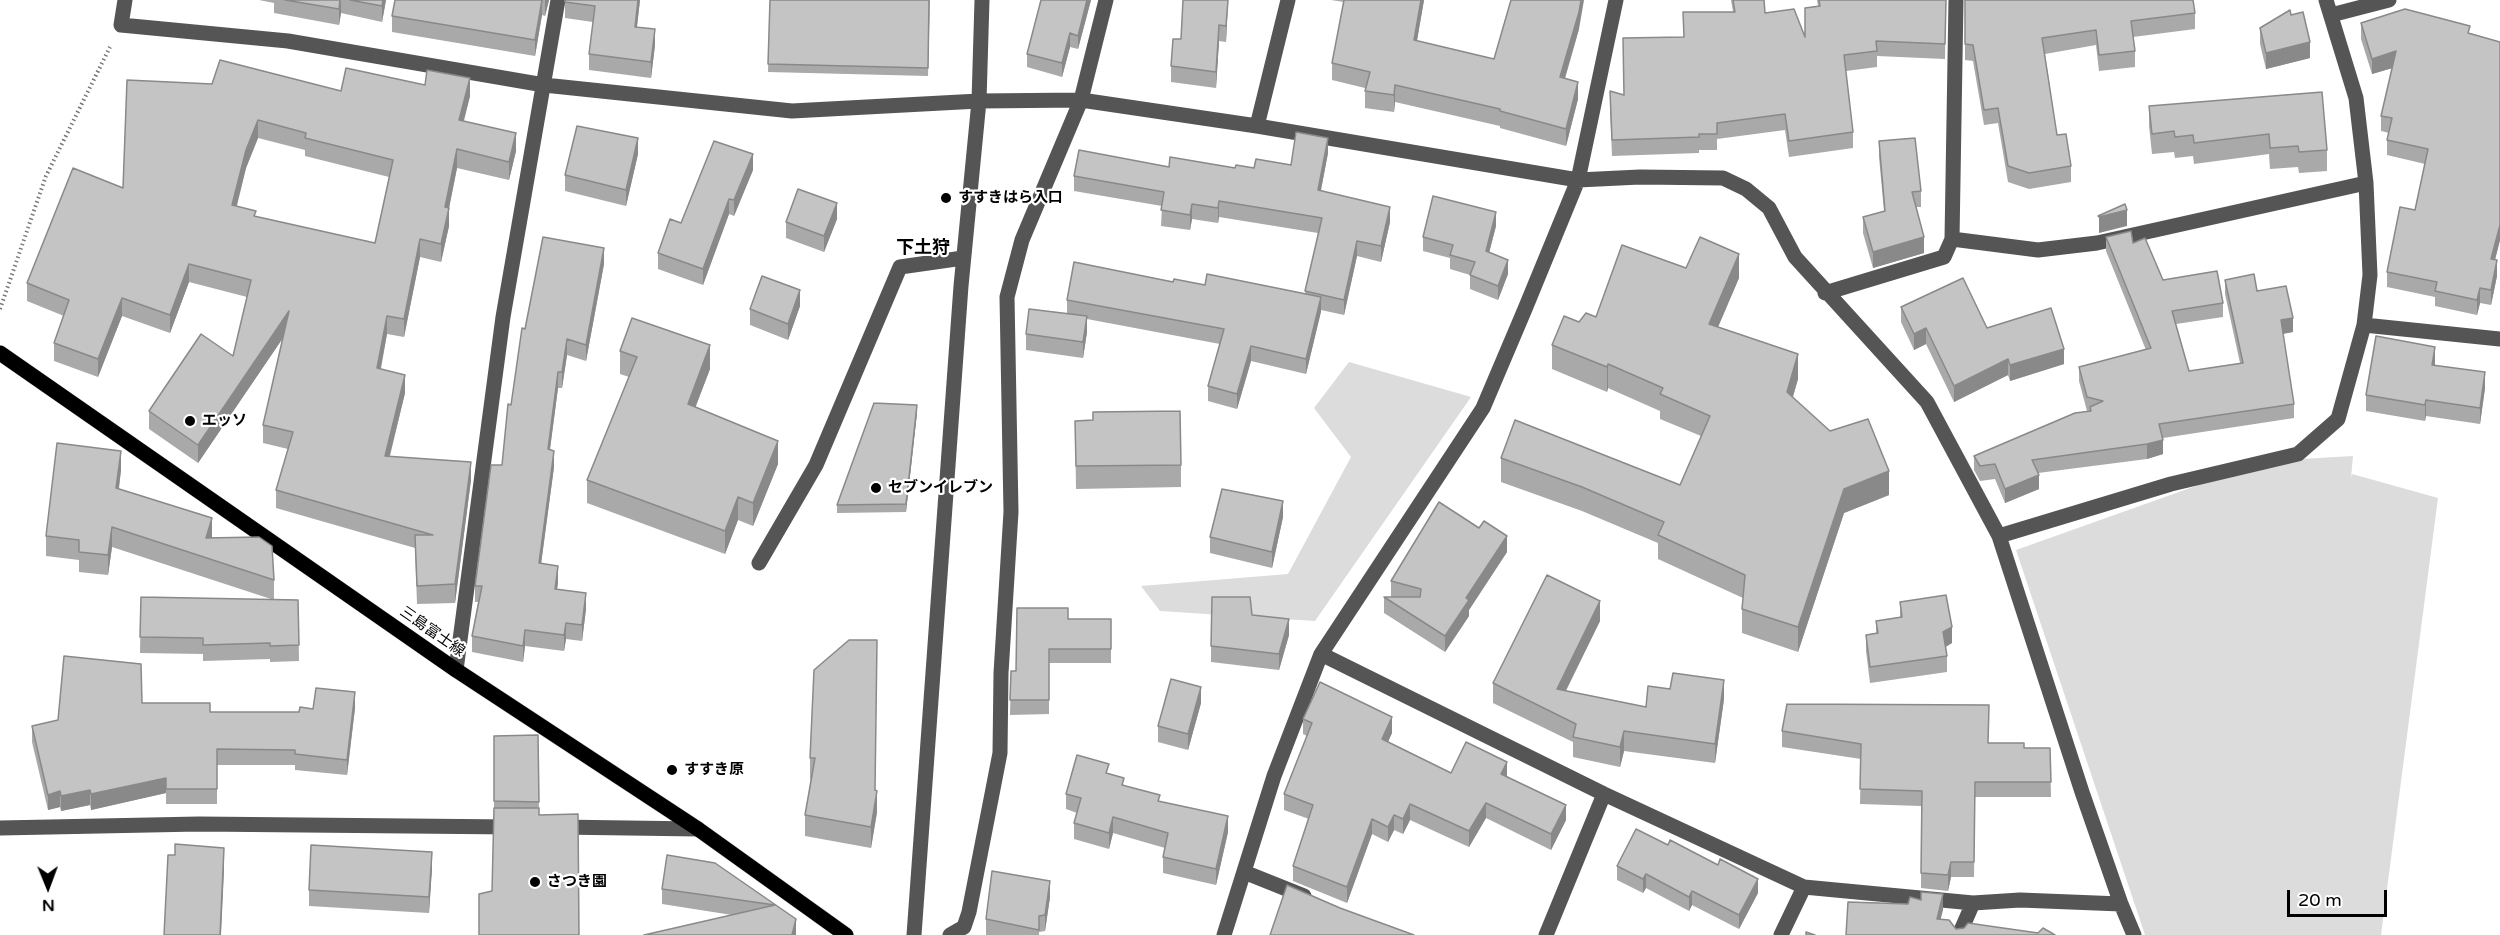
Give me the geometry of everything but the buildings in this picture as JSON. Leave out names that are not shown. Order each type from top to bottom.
[{"type":"main road","name":"三島富士線","points":[[0,353],[456,670],[698,829],[846,935]]},
{"type":"street","points":[[125,0],[121,25],[288,41],[544,85],[792,111],[979,101],[1081,100],[1257,126],[1578,180],[1640,177],[1723,178],[1746,189],[1769,208],[1795,257],[1825,293],[1927,402],[2000,536],[2121,904],[2134,935]]},
{"type":"street","points":[[456,670],[503,317],[558,0]]},
{"type":"street","points":[[914,935],[963,258],[979,101],[982,0]]},
{"type":"street","points":[[950,935],[964,927],[969,912],[1000,753],[1000,673],[1011,512],[1007,297],[1023,240],[1081,100],[1106,0]]},
{"type":"street","points":[[1257,126],[1288,0]]},
{"type":"street","points":[[1224,935],[1274,776],[1321,654],[1483,408],[1578,180],[1616,0]]},
{"type":"street","points":[[1825,293],[1944,257],[1952,239],[1956,0]]},
{"type":"street","points":[[2000,536],[2171,484],[2298,454],[2338,419],[2364,324],[2370,274],[2366,183],[2356,98],[2326,0]]},
{"type":"street","points":[[2331,15],[2389,0]]},
{"type":"street","points":[[1952,239],[2038,249],[2097,243],[2366,183]]},
{"type":"street","points":[[759,563],[816,465],[900,267],[963,258]]},
{"type":"street","points":[[2364,324],[2500,339]]},
{"type":"street","points":[[1321,654],[1604,794],[1804,887],[1973,903],[2020,900],[2121,904]]},
{"type":"street","points":[[1546,935],[1604,794]]},
{"type":"street","points":[[0,828],[199,824],[698,829]]},
{"type":"street","points":[[1244,872],[1318,901]]},
{"type":"street","points":[[1781,935],[1804,887]]},
{"type":"street","points":[[1959,935],[1973,903]]},
{"type":"path","points":[[0,309],[46,176],[121,25]]},
{"type":"shaded area","points":[[1349,362],[1471,397],[1315,621],[1160,611],[1141,586],[1288,574],[1351,457],[1314,408]]},
{"type":"shaded area","points":[[2353,456],[2351,478],[2352,474],[2438,498],[2381,935],[2145,935],[2016,550],[2266,461]]},
{"type":"place","name":"すすきはら入口","points":[[946,198]]},
{"type":"place","name":"エッソ","points":[[190,421]]},
{"type":"place","name":"セブンイレブン","points":[[876,488]]},
{"type":"place","name":"すすき原","points":[[672,770]]},
{"type":"place","name":"さつき園","points":[[535,882]]},
{"type":"district","name":"下土狩","points":[[923,248]]}]
